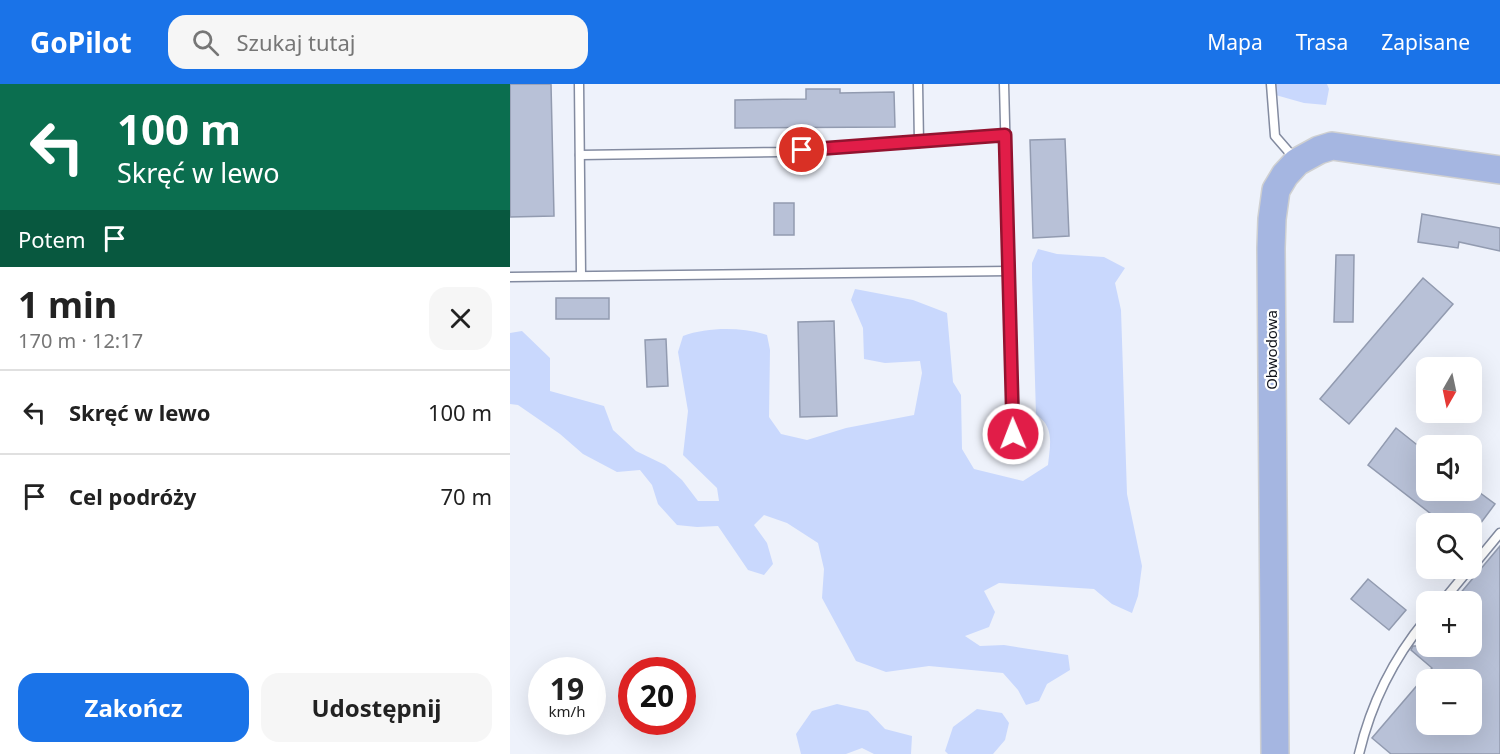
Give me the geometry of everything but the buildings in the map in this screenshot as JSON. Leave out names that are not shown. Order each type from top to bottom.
[{"type":"main road","name":"Obwodowa","points":[[1275,754],[1272,219],[1276,190],[1285,175],[1297,162],[1332,146],[1500,170]]},
{"type":"lane","points":[[579,84],[581,275]]},
{"type":"lane","points":[[918,84],[919,143]]},
{"type":"lane","points":[[1004,84],[1013,434]]},
{"type":"lane","points":[[1271,84],[1275,136],[1297,162]]},
{"type":"lane","points":[[580,155],[778,152],[1005,135]]},
{"type":"lane","points":[[510,277],[1009,272]]},
{"type":"lane","points":[[1482,555],[1500,533]]},
{"type":"lane","points":[[1451,591],[1462,579]]},
{"type":"lane","points":[[1359,754],[1373,707],[1384,681],[1416,632]]},
{"type":"shaded area","points":[[1274,84],[1327,84],[1329,89],[1326,105],[1304,103],[1272,94]]},
{"type":"shaded area","points":[[1038,249],[1057,254],[1104,257],[1125,268],[1115,283],[1121,310],[1127,494],[1142,566],[1138,596],[1132,613],[1112,604],[1094,589],[999,583],[984,591],[995,612],[989,627],[965,636],[980,646],[1004,645],[1068,655],[1070,670],[1047,684],[1039,701],[1026,705],[1018,690],[1003,673],[929,666],[886,672],[856,661],[822,598],[824,569],[818,543],[787,523],[764,515],[754,525],[767,543],[773,564],[764,575],[748,570],[718,526],[677,525],[658,504],[652,485],[640,470],[617,472],[583,454],[560,434],[518,405],[510,404],[510,333],[522,331],[550,358],[550,391],[604,406],[613,430],[636,451],[665,465],[682,480],[698,501],[719,501],[717,488],[683,455],[688,411],[678,352],[683,336],[725,329],[767,335],[770,350],[769,417],[781,434],[807,440],[846,428],[914,415],[922,373],[920,361],[885,363],[864,359],[863,328],[851,300],[855,289],[913,300],[947,313],[953,382],[961,395],[962,449],[974,469],[1023,481],[1048,465],[1050,451],[1049,431],[1036,415],[1032,263]]},
{"type":"shaded area","points":[[837,704],[868,711],[885,729],[912,736],[911,754],[874,754],[862,748],[846,754],[801,754],[796,734],[812,711]]},
{"type":"shaded area","points":[[977,709],[1002,713],[1009,723],[1005,740],[993,754],[948,754],[945,751],[953,727]]},
{"type":"route","points":[[802,150],[1005,135],[1013,434]]}]
